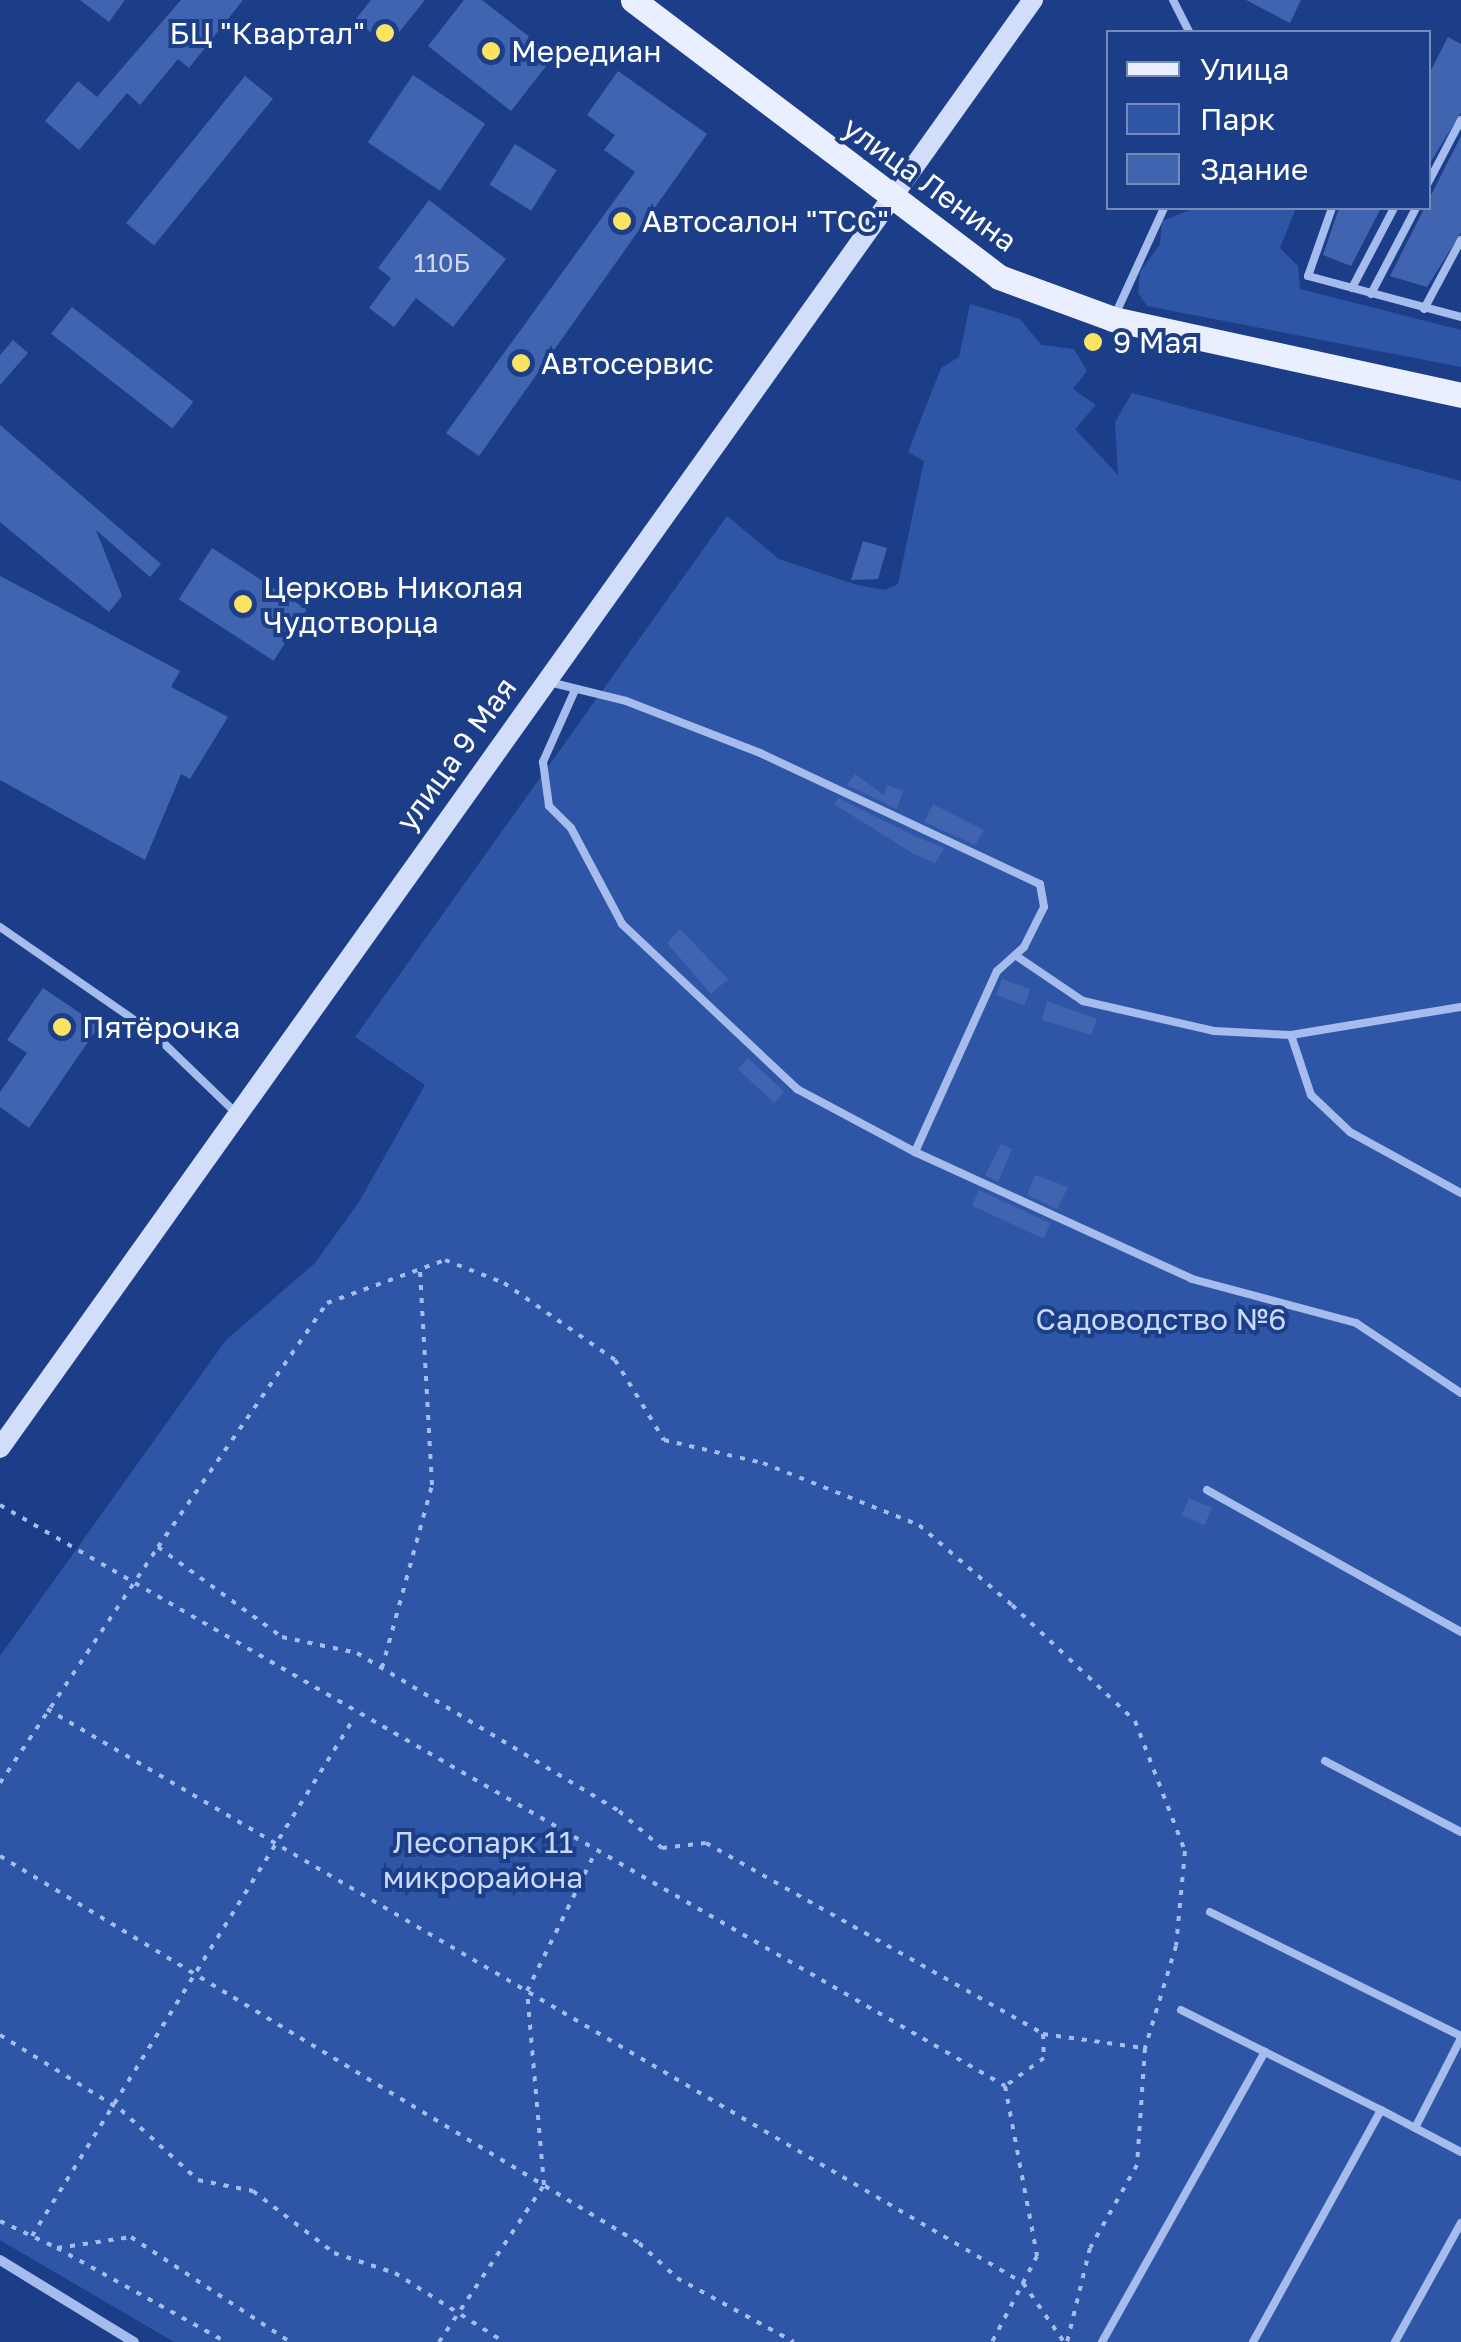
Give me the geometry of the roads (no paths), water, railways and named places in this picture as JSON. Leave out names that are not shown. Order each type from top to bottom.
[{"type":"main road","name":"улица Ленина","points":[[633,0],[999,277],[1113,320],[1461,395]]},
{"type":"main road","name":"улица 9 Мая","points":[[0,1448],[235,1112],[895,201],[1033,0]]},
{"type":"street","points":[[0,2260],[134,2342]]},
{"type":"lane","points":[[1173,0],[1188,30]]},
{"type":"lane","points":[[1431,177],[1461,120]]},
{"type":"lane","points":[[1113,320],[1163,210]]},
{"type":"lane","points":[[1331,210],[1308,276],[1461,317]]},
{"type":"lane","points":[[1352,288],[1393,210]]},
{"type":"lane","points":[[1371,294],[1415,210]]},
{"type":"lane","points":[[1424,309],[1461,240]]},
{"type":"lane","points":[[545,681],[626,700],[760,753],[1040,884],[1044,908],[1014,955],[997,971],[915,1152]]},
{"type":"lane","points":[[575,690],[543,762],[549,806],[572,828],[622,924],[797,1089],[915,1152],[1192,1279],[1356,1323],[1461,1392]]},
{"type":"lane","points":[[0,928],[153,1033],[235,1112]]},
{"type":"lane","points":[[1014,955],[1083,1001],[1214,1031],[1291,1035],[1461,1006]]},
{"type":"lane","points":[[1291,1035],[1311,1095],[1350,1132],[1461,1193]]},
{"type":"lane","points":[[1206,1490],[1461,1632]]},
{"type":"lane","points":[[1325,1761],[1461,1832]]},
{"type":"lane","points":[[1210,1912],[1461,2037],[1415,2128]]},
{"type":"lane","points":[[1181,2010],[1461,2152]]},
{"type":"lane","points":[[1102,2342],[1265,2052]]},
{"type":"lane","points":[[1253,2342],[1381,2110]]},
{"type":"lane","points":[[1395,2342],[1461,2224]]},
{"type":"place","name":"БЦ \"Квартал\"","points":[[385,33]]},
{"type":"place","name":"Мередиан","points":[[491,51]]},
{"type":"place","name":"Автосалон \"ТСС\"","points":[[622,221]]},
{"type":"place","name":"9 Мая","points":[[1093,342]]},
{"type":"place","name":"Автосервис","points":[[521,363]]},
{"type":"place","name":"Церковь Николая Чудотворца","points":[[243,604]]},
{"type":"place","name":"Пятёрочка","points":[[62,1027]]},
{"type":"park label","name":"Садоводство №6","points":[[1161,1319]]},
{"type":"park label","name":"Лесопарк 11 микрорайона","points":[[483,1859]]}]
